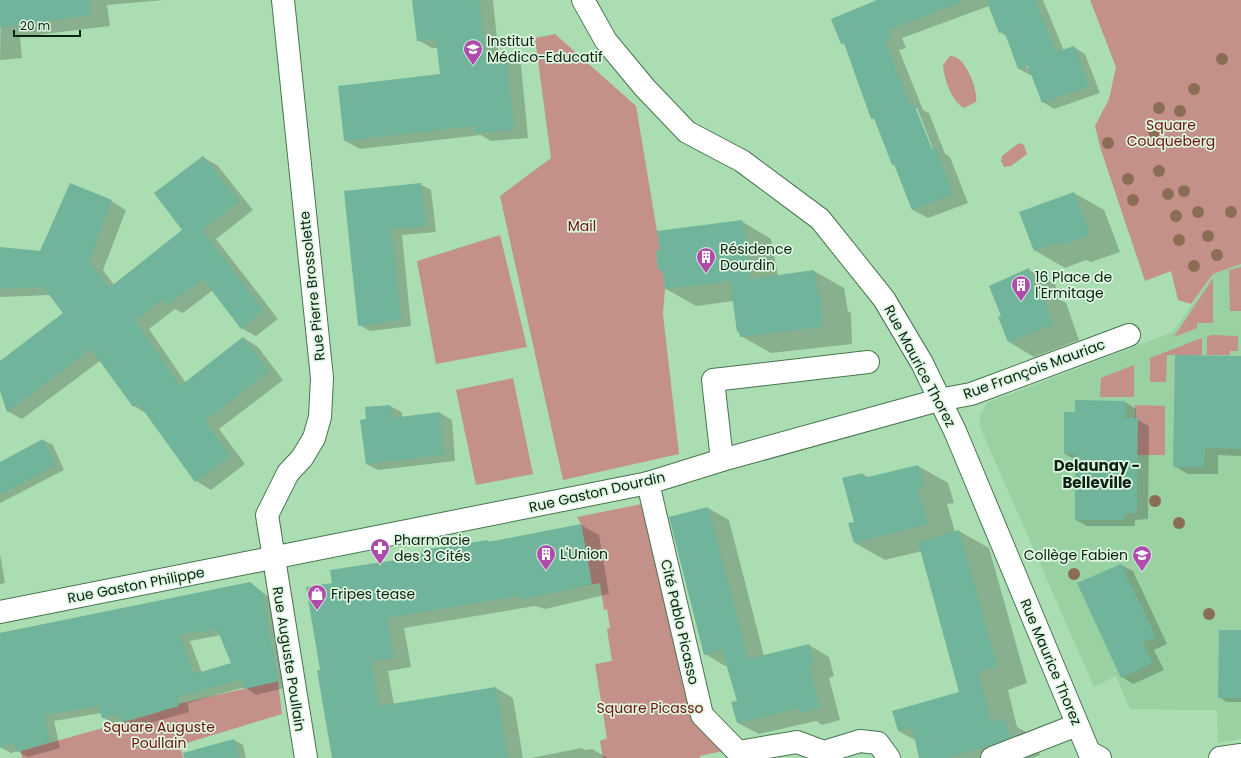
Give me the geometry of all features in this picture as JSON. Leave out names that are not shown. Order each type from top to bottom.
[{"type":"street","name":"Rue Pierre Brossolette","points":[[273,559],[267,515],[288,473],[302,458],[314,438],[320,417],[322,378],[283,0]]},
{"type":"street","name":"Rue Maurice Thorez","points":[[591,2],[606,41],[686,132],[742,161],[820,219],[884,299],[922,363],[955,431],[1077,726],[1089,752],[1100,758]]},
{"type":"street","name":"Rue François Mauriac","points":[[939,400],[971,394],[1129,335]]},
{"type":"street","points":[[722,460],[713,380],[868,362]]},
{"type":"street","name":"Rue Gaston Dourdin","points":[[273,559],[648,483],[722,460],[939,400]]},
{"type":"street","name":"Cité Pablo Picasso","points":[[648,483],[702,715],[738,752],[797,742],[824,752],[860,741],[878,743],[889,758]]},
{"type":"street","name":"Rue Gaston Philippe","points":[[0,612],[273,559]]},
{"type":"street","name":"Rue Auguste Poullain","points":[[273,559],[306,758]]},
{"type":"street","points":[[992,758],[1077,726]]},
{"type":"street","points":[[1220,758],[1241,755]]},
{"type":"shaded area","name":"Collège Fabien","points":[[1241,264],[1241,739],[1218,743],[1217,710],[1130,709],[1116,676],[1094,687],[980,427],[980,415],[987,403],[1173,332],[1213,274]]},
{"type":"green space","name":"Square Couqueberg","points":[[1090,0],[1241,0],[1241,264],[1213,274],[1191,304],[1178,300],[1171,271],[1145,281],[1101,150],[1095,126],[1109,99],[1116,67]]},
{"type":"green space","name":"Mail","points":[[555,34],[636,106],[660,250],[656,251],[658,269],[662,270],[665,289],[663,314],[679,454],[563,480],[500,196],[551,158],[535,38]]},
{"type":"green space","points":[[950,56],[956,57],[961,61],[973,82],[975,89],[976,102],[964,108],[959,105],[952,95],[945,76],[943,65]]},
{"type":"green space","points":[[1019,143],[1024,145],[1027,154],[1011,166],[1004,167],[1001,161],[1002,156]]},
{"type":"green space","points":[[500,235],[527,347],[436,364],[417,261]]},
{"type":"green space","points":[[1241,267],[1241,311],[1230,311],[1229,270]]},
{"type":"green space","points":[[1213,278],[1213,323],[1197,323],[1197,328],[1174,337]]},
{"type":"green space","points":[[1211,335],[1238,336],[1238,351],[1230,351],[1230,355],[1207,355],[1207,337]]},
{"type":"green space","points":[[1202,338],[1202,355],[1167,355],[1166,382],[1150,382],[1150,358]]},
{"type":"green space","points":[[1134,365],[1134,397],[1100,397],[1101,378]]},
{"type":"green space","points":[[513,378],[533,474],[476,485],[456,390]]},
{"type":"green space","points":[[1135,405],[1165,406],[1165,455],[1135,455]]},
{"type":"green space","name":"Square Picasso","points":[[647,503],[701,719],[732,749],[700,756],[700,758],[603,758],[600,741],[607,738],[595,664],[612,661],[607,629],[610,628],[607,609],[604,610],[600,583],[589,585],[584,557],[587,556],[581,524],[577,517]]},
{"type":"green space","name":"Square Auguste Poullain","points":[[278,681],[282,714],[180,745],[183,758],[22,758],[21,751],[156,713],[178,704]]},
{"type":"building","points":[[0,0],[89,0],[91,15],[0,27]]},
{"type":"building","name":"Institut Médico-Educatif","points":[[412,0],[479,0],[486,58],[506,56],[514,130],[475,133],[474,126],[344,141],[338,86],[440,74],[436,39],[417,41]]},
{"type":"building","points":[[877,0],[962,0],[962,2],[888,30],[891,39],[885,41],[910,105],[914,104],[932,149],[935,147],[953,194],[912,210],[894,164],[892,165],[874,118],[871,119],[844,43],[841,44],[831,19]]},
{"type":"building","points":[[986,0],[1035,0],[1056,52],[1074,46],[1089,86],[1042,103],[1028,66],[1018,69],[1004,31],[999,33]]},
{"type":"building","points":[[203,156],[239,201],[202,230],[263,310],[241,329],[203,279],[168,305],[163,299],[135,320],[180,386],[243,337],[269,371],[205,421],[230,456],[195,482],[138,403],[133,407],[91,349],[7,412],[0,391],[0,361],[63,313],[43,287],[0,289],[0,247],[40,251],[70,183],[112,200],[89,261],[109,288],[182,230],[154,193]]},
{"type":"building","points":[[421,183],[426,226],[391,229],[401,320],[358,326],[344,191]]},
{"type":"building","points":[[1074,192],[1090,235],[1060,245],[1058,242],[1034,251],[1019,212]]},
{"type":"building","name":"Résidence Dourdin","points":[[742,220],[747,244],[750,279],[814,270],[819,295],[821,295],[822,327],[740,337],[739,331],[737,332],[730,281],[665,289],[662,270],[658,270],[656,251],[660,250],[657,231]]},
{"type":"building","name":"16 Place de l'Ermitage","points":[[1029,268],[1036,289],[1040,288],[1053,325],[1008,342],[998,317],[1001,316],[989,286]]},
{"type":"building","points":[[1175,355],[1241,356],[1241,449],[1205,448],[1204,467],[1173,467]]},
{"type":"building","points":[[1075,400],[1125,401],[1125,418],[1138,418],[1137,513],[1124,514],[1124,520],[1075,520],[1075,454],[1064,454],[1064,412],[1075,412]]},
{"type":"building","points":[[390,405],[392,418],[440,412],[443,455],[366,464],[360,420],[366,419],[365,407]]},
{"type":"building","points":[[43,439],[56,465],[0,494],[0,462]]},
{"type":"building","points":[[918,465],[924,486],[917,487],[928,524],[854,543],[848,523],[854,522],[842,478],[863,473],[864,478]]},
{"type":"building","points":[[708,507],[748,659],[809,644],[814,665],[809,666],[820,708],[801,713],[799,708],[737,723],[731,702],[737,701],[722,650],[704,655],[669,517]]},
{"type":"building","points":[[581,524],[592,584],[527,599],[522,599],[518,596],[387,618],[394,658],[371,661],[379,706],[496,687],[508,758],[332,758],[317,670],[320,670],[306,587],[332,583],[330,570],[409,558],[409,555],[422,553],[422,550],[488,540],[488,542]]},
{"type":"building","points":[[959,530],[997,666],[978,672],[991,722],[1005,718],[1010,738],[946,758],[919,758],[912,727],[898,731],[892,711],[959,692],[918,542]]},
{"type":"building","points":[[1121,564],[1156,637],[1143,643],[1153,663],[1121,678],[1077,583]]},
{"type":"building","points":[[250,582],[262,592],[278,681],[244,689],[242,679],[178,697],[179,706],[121,722],[118,713],[102,718],[98,706],[44,715],[50,742],[16,752],[13,743],[0,748],[0,633]],"holes":[[[217,629],[231,663],[194,674],[180,635]]]},
{"type":"building","points":[[1219,630],[1241,630],[1241,698],[1218,698]]},
{"type":"building","points":[[234,739],[239,758],[184,758],[183,753]]},
{"type":"place","name":"Institut Médico-Educatif","points":[[473,66]]},
{"type":"place","name":"Résidence Dourdin","points":[[706,274]]},
{"type":"place","name":"16 Place de l'Ermitage","points":[[1021,302]]},
{"type":"place","name":"Pharmacie des 3 Cités","points":[[380,565]]},
{"type":"place","name":"L'Union","points":[[546,571]]},
{"type":"place","name":"Collège Fabien","points":[[1142,572]]},
{"type":"place","name":"Fripes tease","points":[[317,611]]},
{"type":"district","name":"Delaunay - Belleville","points":[[1097,474]]}]
